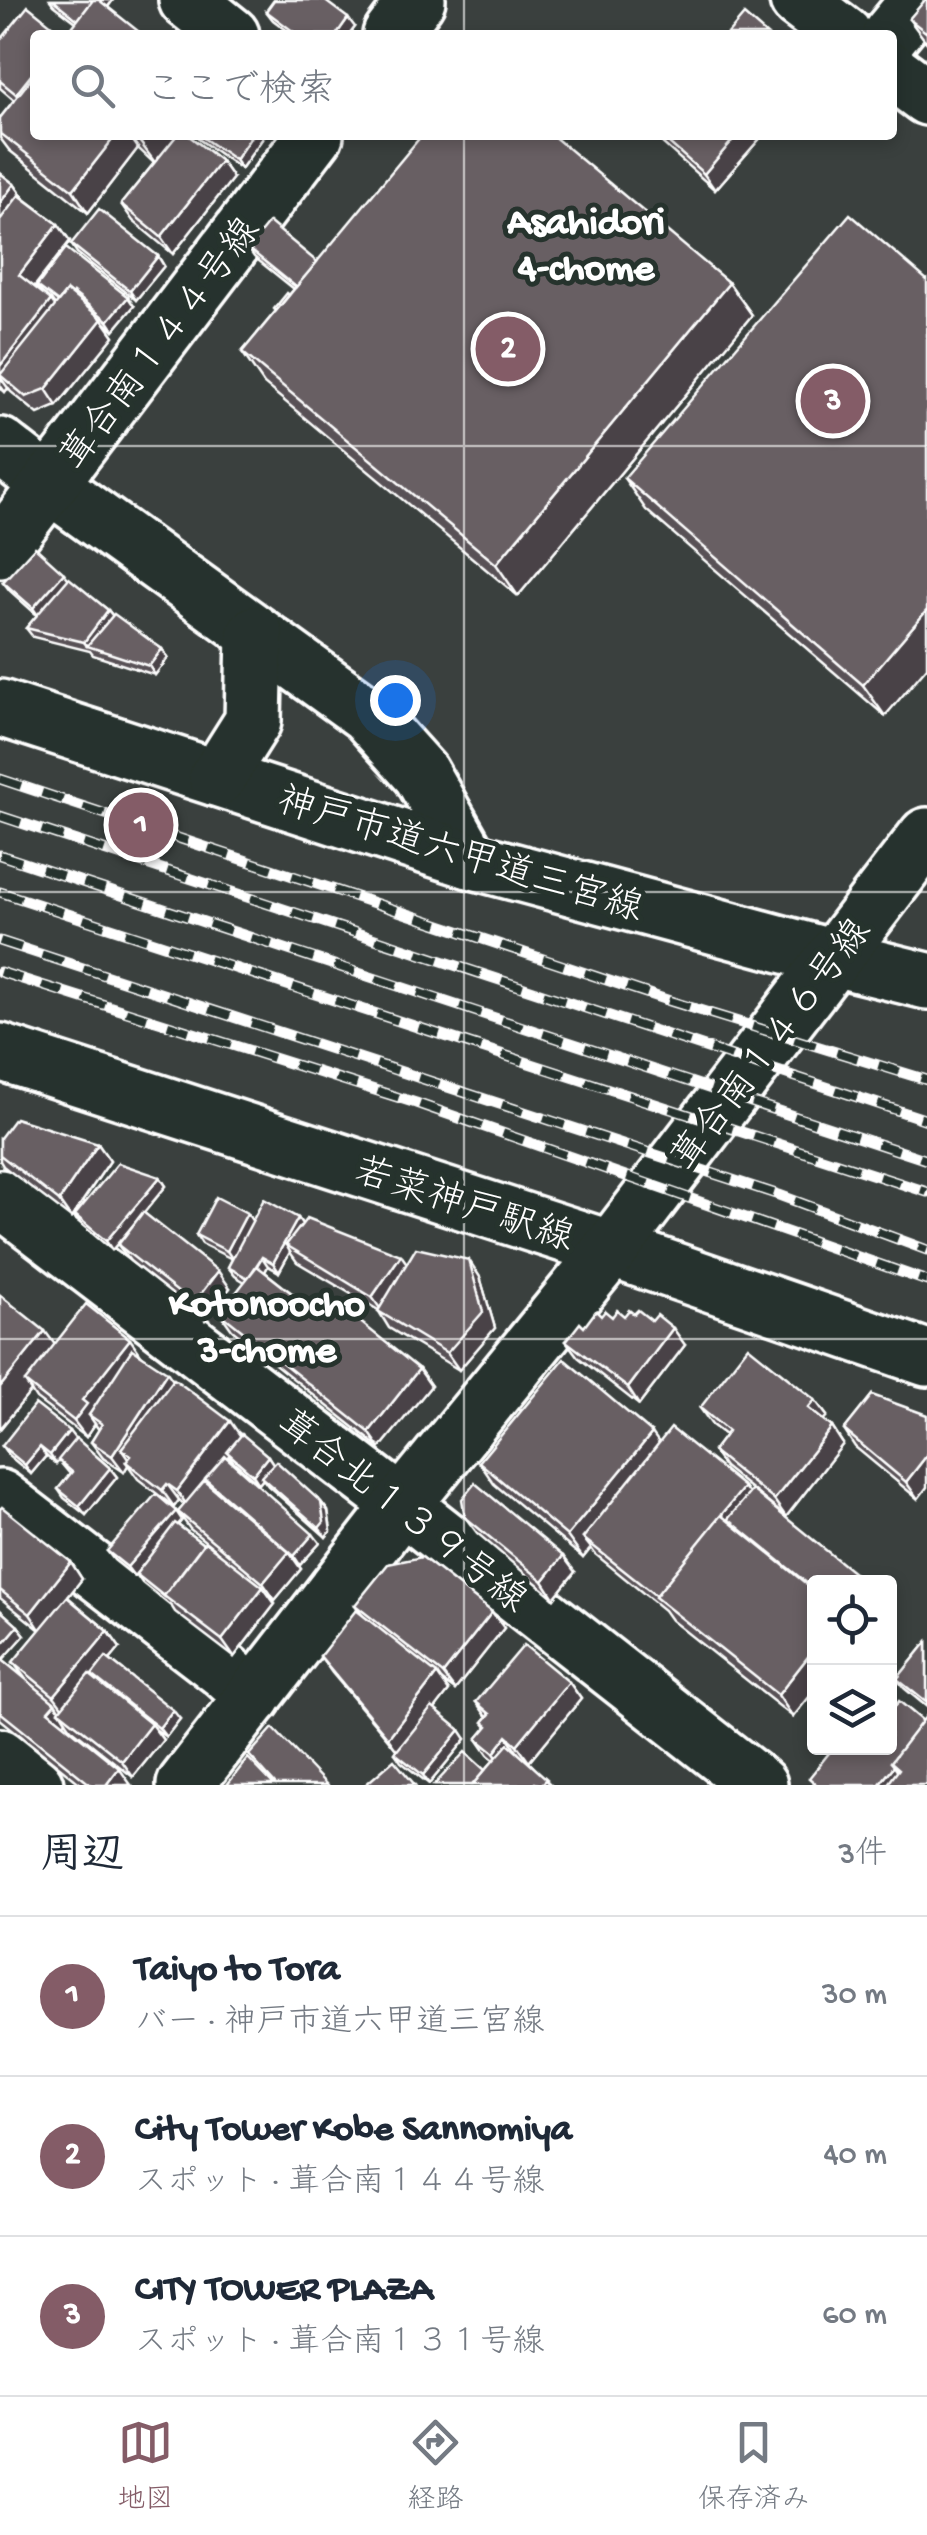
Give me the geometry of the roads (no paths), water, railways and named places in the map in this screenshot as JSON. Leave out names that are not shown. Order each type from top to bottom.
[{"type":"street","points":[[188,0],[226,30]]},
{"type":"street","points":[[395,30],[417,0]]},
{"type":"street","points":[[798,0],[837,30]]},
{"type":"street","points":[[894,30],[920,0]]},
{"type":"street","points":[[897,75],[927,97]]},
{"type":"street","name":"葺合南１４４号線","points":[[0,549],[311,140]]},
{"type":"street","points":[[0,446],[367,714],[421,774],[470,860]]},
{"type":"street","points":[[217,778],[253,721],[255,634]]},
{"type":"street","name":"神戸市道六甲道三宮線","points":[[0,708],[470,860],[927,980]]},
{"type":"street","name":"葺合南１４６号線","points":[[185,1785],[402,1505],[611,1249],[927,836]]},
{"type":"street","name":"若菜神戸駅線","points":[[0,1052],[611,1249],[927,1358]]},
{"type":"street","name":"葺合北１３９号線","points":[[0,1198],[760,1785]]},
{"type":"street","points":[[0,1498],[254,1697]]},
{"type":"street","points":[[0,1757],[35,1785]]},
{"type":"railway","points":[[0,779],[673,1002],[927,1080]]},
{"type":"railway","points":[[0,816],[927,1120]]},
{"type":"railway","points":[[0,855],[927,1160]]},
{"type":"railway","points":[[0,892],[927,1192]]},
{"type":"railway","points":[[0,941],[779,1195],[927,1250]]},
{"type":"railway","points":[[0,972],[416,1103],[927,1281]]},
{"type":"place","name":"City Tower Kobe Sannomiya","points":[[508,349]]},
{"type":"place","name":"CITY TOWER PLAZA","points":[[833,401]]},
{"type":"place","name":"Taiyo to Tora","points":[[141,825]]},
{"type":"district","name":"Asahidori 4-chome","points":[[586,241]]},
{"type":"district","name":"Kotonoocho 3-chome","points":[[267,1323]]}]
